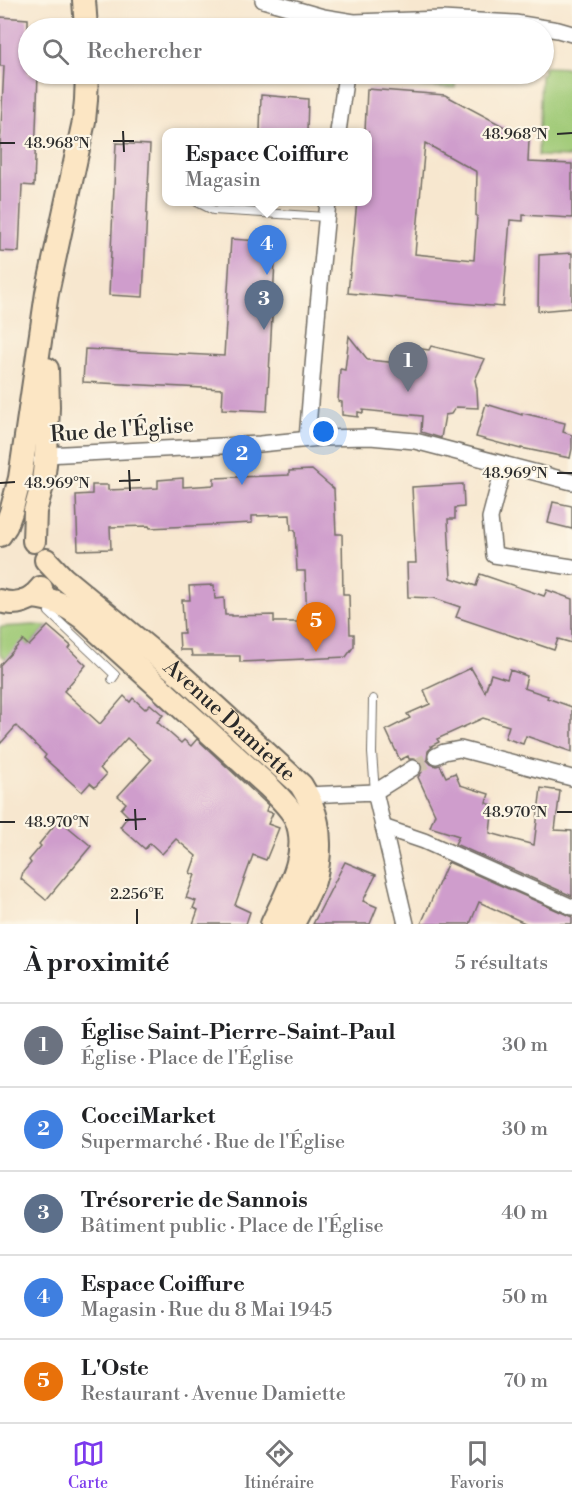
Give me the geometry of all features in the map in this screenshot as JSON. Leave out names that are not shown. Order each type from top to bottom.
[{"type":"main road","points":[[84,0],[85,18]]},
{"type":"main road","points":[[0,535],[11,512],[20,478],[51,271],[84,121],[87,84]]},
{"type":"main road","points":[[1,602],[21,602],[32,597],[45,581],[47,574],[40,550],[35,511],[43,482],[46,455],[48,407],[46,304]]},
{"type":"main road","points":[[0,535],[21,534],[40,550]]},
{"type":"main road","name":"Avenue Damiette","points":[[40,550],[63,578],[183,677],[301,785],[312,806],[317,825],[318,857],[314,880],[293,924]]},
{"type":"main road","name":"Avenue Damiette","points":[[32,597],[67,606],[83,618],[282,799],[295,819],[299,831],[299,856],[296,869],[272,924]]},
{"type":"street","points":[[263,0],[327,18]]},
{"type":"street","points":[[554,29],[572,34]]},
{"type":"street","points":[[339,128],[345,84]]},
{"type":"street","points":[[307,439],[327,209]]},
{"type":"street","name":"Rue de l'Église","points":[[20,478],[46,455],[370,437],[414,441],[572,482]]},
{"type":"street","points":[[504,465],[490,519],[494,555],[572,567]]},
{"type":"street","points":[[436,756],[460,749],[572,778]]},
{"type":"street","points":[[307,795],[375,792],[414,768]]},
{"type":"street","points":[[375,792],[406,924]]},
{"type":"street","points":[[383,827],[424,841],[572,907]]},
{"type":"lane","points":[[206,206],[213,210],[327,209]]},
{"type":"lane","points":[[57,602],[49,612],[115,675],[111,679]]},
{"type":"lane","points":[[373,699],[372,753],[375,792]]},
{"type":"green space","points":[[554,67],[572,68],[572,157],[538,156],[541,84],[554,84]]},
{"type":"green space","points":[[410,84],[455,84],[455,88],[410,86]]},
{"type":"green space","points":[[48,626],[29,646],[24,641],[6,659],[0,654],[0,627]]},
{"type":"building","points":[[0,17],[18,18],[18,84],[38,84],[34,186],[22,185],[19,252],[0,251],[0,149],[4,66],[0,66]]},
{"type":"building","points":[[367,89],[445,95],[529,140],[528,162],[572,164],[572,218],[523,215],[523,221],[510,220],[503,307],[348,293],[357,206],[372,206],[372,128],[365,128]],"holes":[[[425,143],[477,172],[474,260],[415,254]]]},
{"type":"building","points":[[261,95],[308,99],[307,128],[260,128]]},
{"type":"building","points":[[116,143],[150,145],[143,297],[109,295]]},
{"type":"building","points":[[231,239],[276,242],[267,411],[222,409],[223,389],[83,382],[85,349],[224,356]]},
{"type":"building","points":[[572,253],[572,308],[538,311],[539,255]]},
{"type":"building","points":[[349,336],[368,360],[409,364],[410,351],[421,352],[422,349],[429,350],[431,346],[485,359],[475,380],[478,408],[456,407],[451,414],[445,415],[441,438],[421,432],[422,416],[363,410],[363,413],[358,412],[358,417],[342,415],[342,402],[338,401],[340,369],[345,370]]},
{"type":"building","points":[[486,404],[522,415],[522,413],[565,423],[563,432],[572,435],[570,458],[521,449],[476,437]]},
{"type":"building","points":[[312,470],[334,489],[336,534],[342,534],[343,594],[349,594],[350,634],[354,634],[354,646],[346,657],[240,662],[240,656],[192,656],[191,650],[180,650],[179,633],[184,633],[182,600],[190,600],[189,586],[214,585],[215,599],[224,598],[225,615],[274,615],[274,622],[307,622],[305,571],[297,571],[295,530],[291,530],[290,515],[252,516],[252,523],[150,528],[149,526],[110,527],[111,549],[78,550],[76,495],[92,494],[92,485],[108,485],[108,490],[158,488],[158,480],[183,478],[183,487],[214,485],[214,478],[289,475],[289,471]]},
{"type":"building","points":[[463,484],[464,507],[455,508],[455,519],[448,519],[451,578],[476,586],[480,574],[544,596],[547,590],[572,599],[572,643],[558,639],[554,650],[456,617],[460,607],[434,598],[408,597],[407,563],[416,563],[412,487]]},
{"type":"building","points":[[553,502],[572,506],[572,529],[548,523]]},
{"type":"building","points":[[48,626],[71,646],[69,649],[86,665],[64,691],[100,724],[124,696],[130,702],[133,698],[145,709],[150,704],[163,715],[157,722],[181,743],[184,740],[191,746],[197,739],[268,805],[266,811],[273,813],[268,824],[279,828],[266,860],[253,855],[235,905],[250,912],[246,924],[193,924],[198,910],[193,908],[196,901],[186,898],[195,875],[190,873],[196,856],[176,839],[162,854],[150,843],[145,849],[120,827],[128,816],[121,809],[126,803],[118,796],[151,760],[127,738],[100,768],[106,775],[95,787],[90,783],[82,792],[44,758],[46,755],[16,726],[0,744],[0,665],[23,640],[29,646]]},
{"type":"building","points":[[471,668],[485,692],[491,674],[507,679],[510,670],[527,676],[524,688],[572,707],[572,752],[526,736],[523,744],[505,738],[509,726],[483,718],[437,739],[439,742],[431,746],[427,760],[436,766],[440,765],[446,777],[455,773],[460,785],[489,794],[486,803],[493,805],[490,833],[534,845],[541,788],[560,791],[555,830],[572,831],[572,896],[455,844],[459,836],[430,827],[435,814],[418,777],[422,772],[421,763],[417,759],[409,759],[408,756],[400,760],[386,730],[410,718],[407,714],[430,704],[424,690]]},
{"type":"building","points":[[57,822],[60,824],[62,822],[91,846],[46,900],[21,879],[23,872],[31,863],[29,860],[41,846],[39,844]]},
{"type":"building","points":[[345,862],[376,875],[363,901],[377,907],[370,924],[313,924]]},
{"type":"building","points":[[448,862],[572,917],[572,924],[527,924],[479,902],[470,924],[421,924]]},
{"type":"tunnel","points":[[413,768],[436,756]]},
{"type":"place","name":"Espace Coiffure","points":[[267,275]]},
{"type":"place","name":"Trésorerie de Sannois","points":[[264,330]]},
{"type":"place","name":"Église Saint-Pierre-Saint-Paul","points":[[408,392]]},
{"type":"place","name":"CocciMarket","points":[[242,485]]},
{"type":"place","name":"L'Oste","points":[[316,652]]}]
